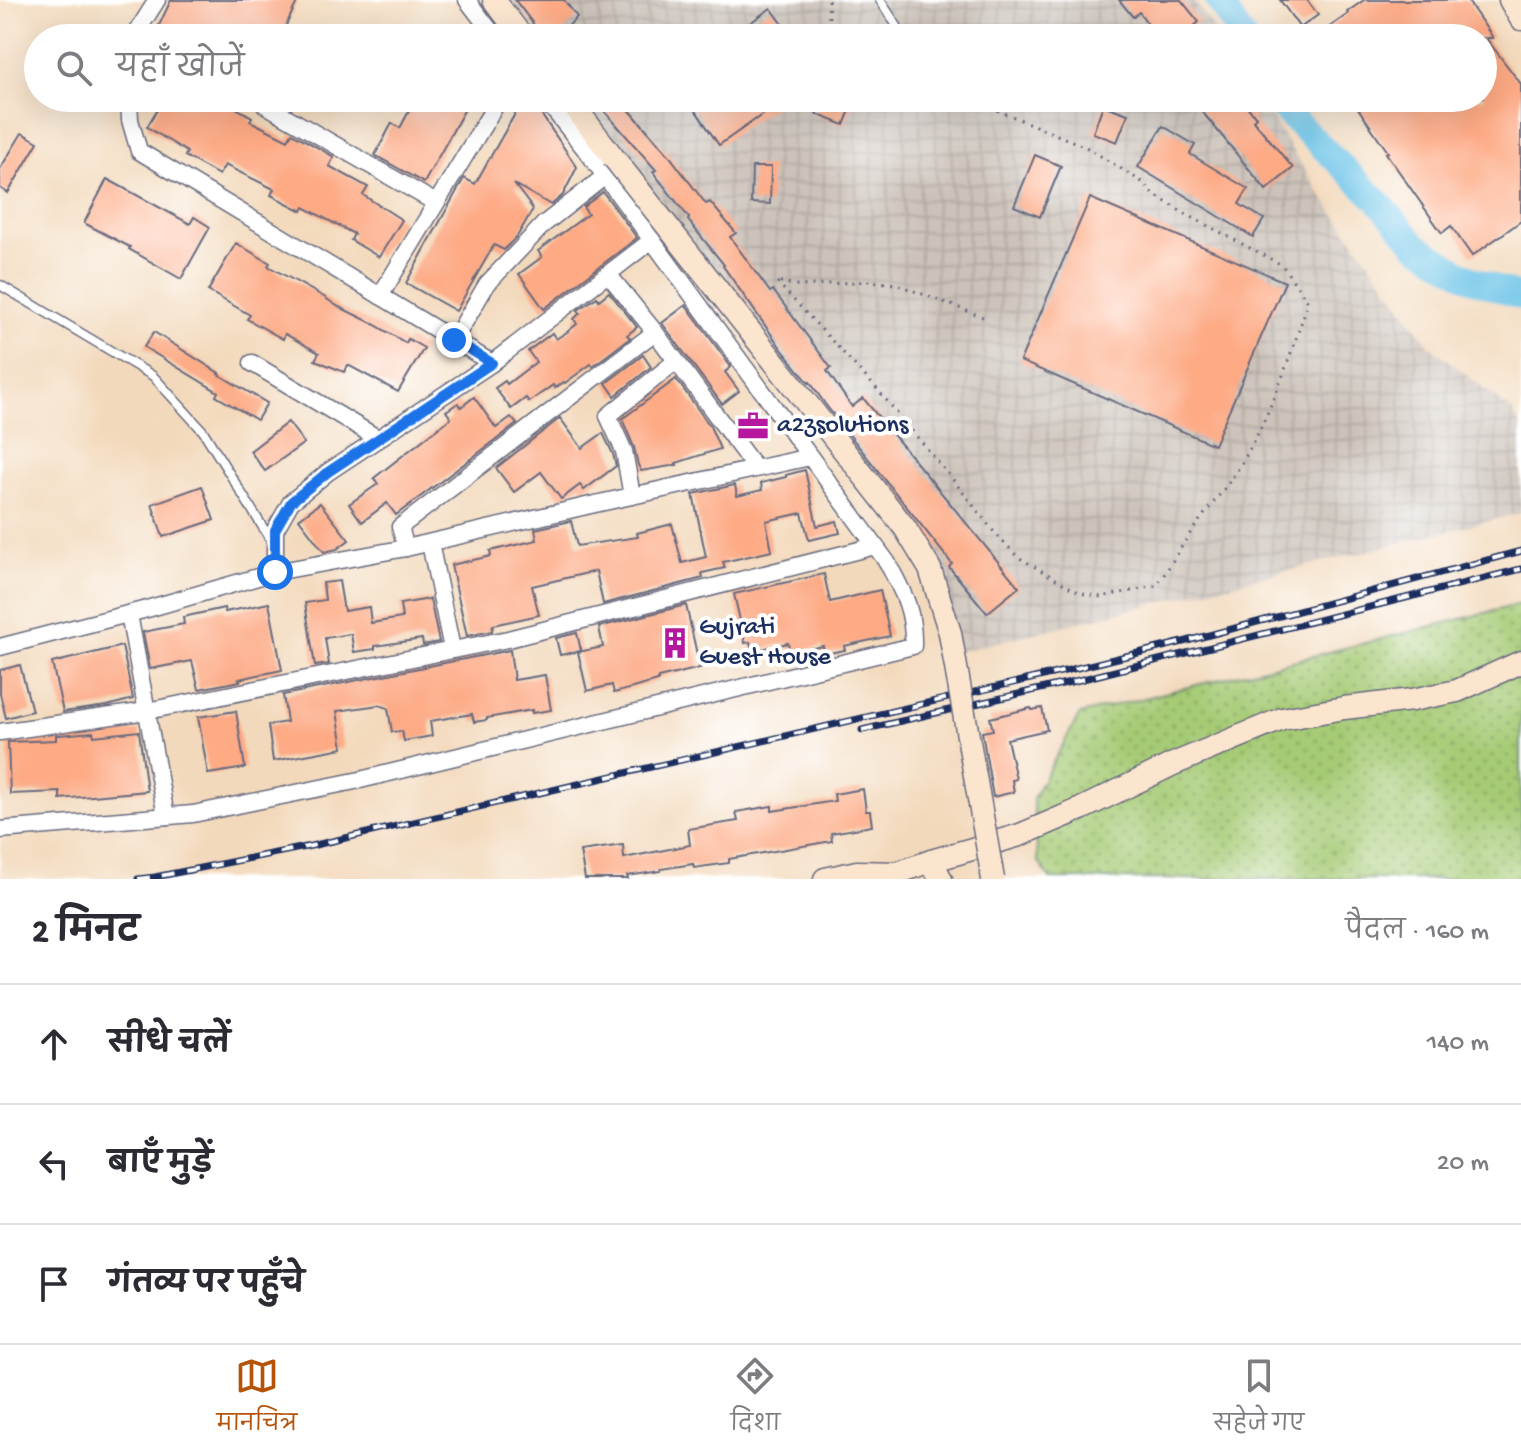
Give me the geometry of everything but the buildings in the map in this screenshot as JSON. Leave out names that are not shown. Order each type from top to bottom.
[{"type":"main road","points":[[494,0],[512,24]]},
{"type":"main road","points":[[1510,0],[1521,19]]},
{"type":"main road","points":[[576,112],[609,167],[905,528],[930,569],[950,633],[993,879]]},
{"type":"main road","points":[[825,879],[857,872],[891,876],[936,870],[1282,719],[1457,691],[1521,662]]},
{"type":"street","points":[[142,24],[157,0]]},
{"type":"street","points":[[467,0],[485,24]]},
{"type":"street","points":[[130,112],[139,151],[492,363]]},
{"type":"street","points":[[278,112],[436,203]]},
{"type":"street","points":[[380,296],[491,112]]},
{"type":"street","points":[[0,830],[193,814],[360,780],[913,646],[914,627],[906,596],[887,562],[652,240],[609,167],[557,112]]},
{"type":"street","points":[[454,340],[487,284],[544,224],[609,167]]},
{"type":"street","points":[[275,572],[275,530],[291,502],[328,472],[492,363],[652,240]]},
{"type":"street","points":[[608,274],[655,332],[755,468]]},
{"type":"street","points":[[406,548],[400,527],[655,332]]},
{"type":"street","points":[[632,496],[624,451],[608,416],[676,361]]},
{"type":"street","points":[[252,363],[379,439]]},
{"type":"street","points":[[0,647],[275,572],[430,543],[810,457]]},
{"type":"street","points":[[430,543],[452,649]]},
{"type":"street","points":[[0,732],[147,711],[508,639],[875,546]]},
{"type":"street","points":[[129,614],[166,816]]},
{"type":"lane","points":[[880,0],[895,24]]},
{"type":"lane","points":[[0,285],[153,376],[203,431],[275,547]]},
{"type":"path","points":[[828,0],[829,24]]},
{"type":"path","points":[[983,317],[896,284],[869,281],[799,286],[776,281],[877,389],[1018,557],[1080,593],[1101,597],[1156,586],[1171,567],[1187,538],[1240,465],[1274,400],[1308,302],[1282,265],[1171,205],[1150,192],[1144,183],[1086,147],[1002,112]]},
{"type":"shaded area","points":[[505,0],[1193,0],[1211,24],[523,24]]},
{"type":"shaded area","points":[[591,112],[1268,112],[1319,192],[1429,345],[1512,411],[1521,427],[1521,513],[957,652],[949,601]]},
{"type":"green space","points":[[1521,604],[1521,879],[1050,879],[1038,861],[1033,798],[1080,714]]},
{"type":"waterway","points":[[1218,0],[1234,24]]},
{"type":"waterway","points":[[1286,112],[1377,200],[1416,245],[1471,279],[1521,297]]},
{"type":"railway","points":[[138,879],[311,846],[1069,670],[1521,551]]},
{"type":"railway","points":[[862,730],[1075,681],[1521,569]]},
{"type":"place","name":"a2zsolutions","points":[[753,426]]},
{"type":"place","name":"Gujrati Guest House","points":[[675,643]]},
{"type":"route","points":[[275,572],[275,530],[291,502],[328,472],[492,363],[454,340]]}]
